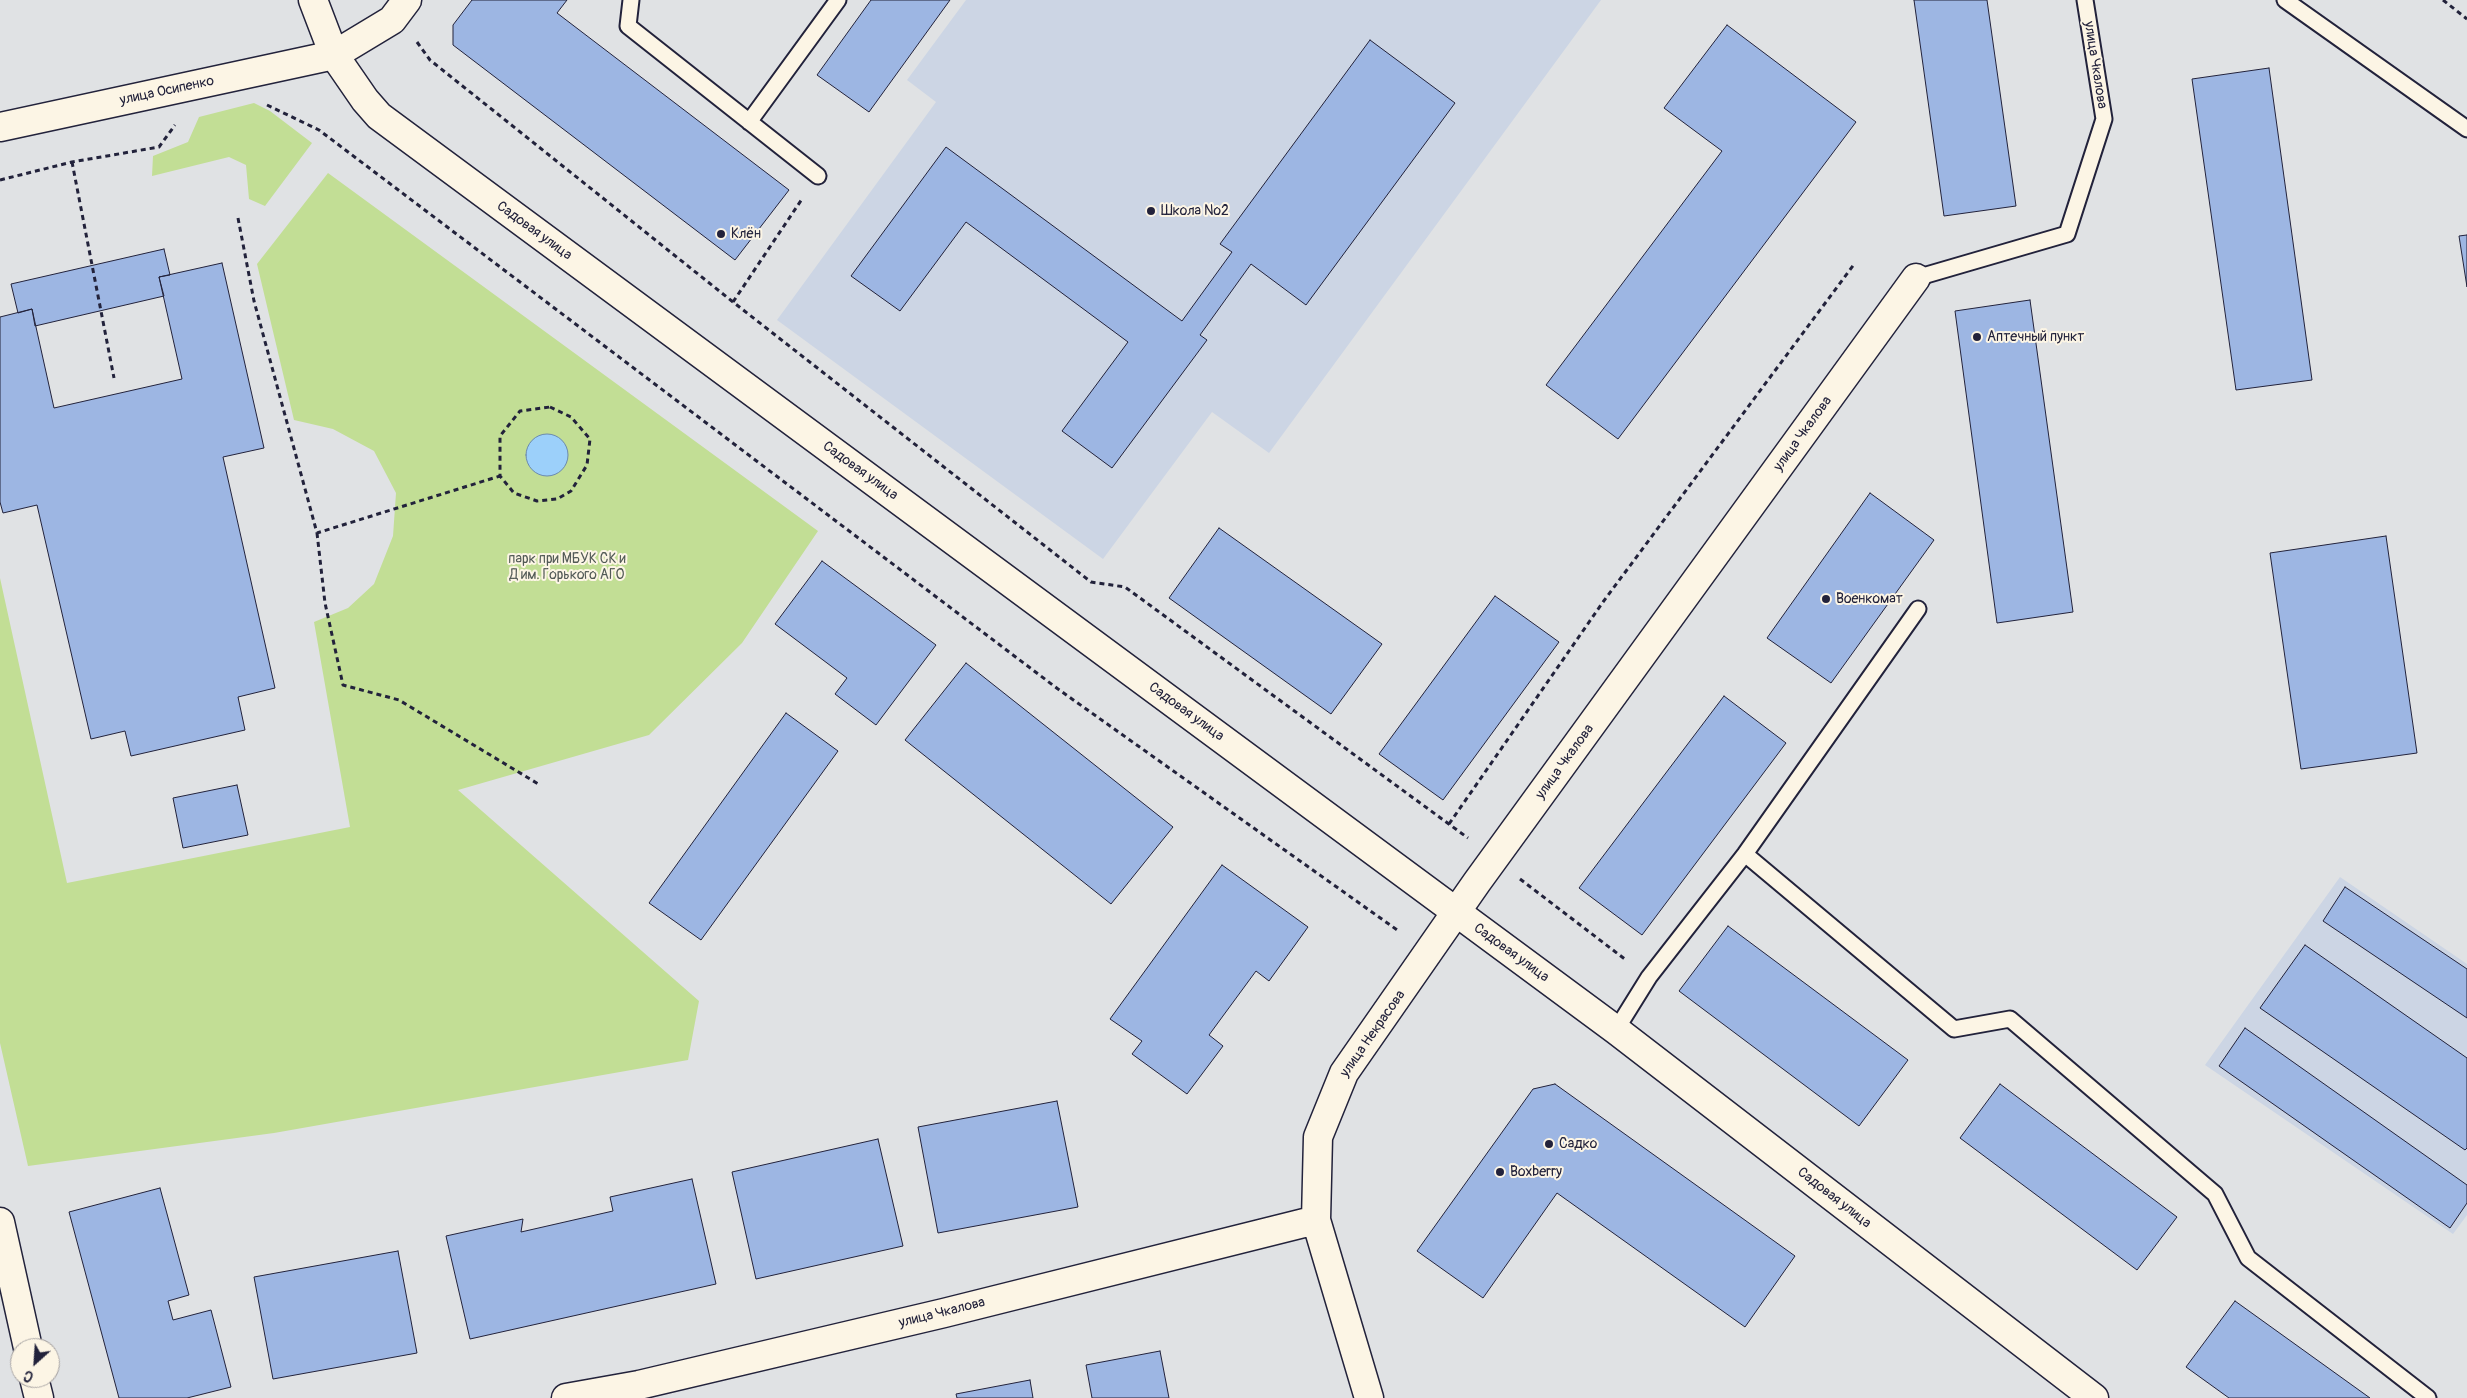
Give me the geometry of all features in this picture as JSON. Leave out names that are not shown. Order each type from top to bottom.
[{"type":"street","name":"Садовая улица","points":[[313,0],[334,55],[365,100],[379,116],[1616,1030],[2094,1398]]},
{"type":"street","name":"улица Осипенко","points":[[0,127],[334,55],[392,20],[405,3]]},
{"type":"street","name":"улица Чкалова","points":[[1457,913],[1494,858],[1916,278]]},
{"type":"street","name":"улица Некрасова","points":[[1369,1398],[1316,1220],[1318,1137],[1344,1072],[1457,913]]},
{"type":"street","name":"улица Чкалова","points":[[566,1398],[640,1391],[944,1312],[1316,1220]]},
{"type":"street","points":[[0,1222],[26,1338]]},
{"type":"lane","points":[[631,0],[628,26],[818,176]]},
{"type":"lane","points":[[749,122],[838,0]]},
{"type":"lane","name":"улица Чкалова","points":[[1916,278],[2067,234],[2104,119],[2085,0]]},
{"type":"lane","points":[[2285,0],[2467,130]]},
{"type":"lane","points":[[1616,1030],[1649,978],[1745,854],[1918,609]]},
{"type":"lane","points":[[1745,854],[1954,1029],[2010,1019],[2215,1194],[2248,1258],[2428,1398]]},
{"type":"path","points":[[2443,0],[2467,18]]},
{"type":"path","points":[[405,3],[412,36],[430,60],[733,302],[1091,582],[1124,587],[1449,824],[1649,978]]},
{"type":"path","points":[[266,104],[319,130],[1058,690],[1430,953]]},
{"type":"path","points":[[0,180],[72,162],[159,147],[178,122]]},
{"type":"path","points":[[72,162],[114,378]]},
{"type":"path","points":[[733,302],[818,176]]},
{"type":"path","points":[[238,218],[254,301],[317,533],[325,603],[343,685],[400,700],[540,785]]},
{"type":"path","points":[[1449,824],[1603,602],[1855,263]]},
{"type":"path","points":[[550,407],[571,417],[590,439],[587,465],[571,491],[557,499],[537,501],[514,493],[500,476],[500,436],[520,411],[550,407]]},
{"type":"path","points":[[317,533],[500,476]]},
{"type":"shaded area","name":"Школа №2","points":[[966,0],[1601,0],[1269,453],[1212,412],[1103,559],[777,320],[936,102],[907,80]]},
{"type":"shaded area","points":[[2340,877],[2467,964],[2467,1215],[2453,1234],[2205,1065]]},
{"type":"green space","points":[[254,103],[270,111],[312,143],[265,206],[249,199],[246,165],[229,157],[152,176],[153,156],[188,142],[199,117]]},
{"type":"green space","name":"парк при МБУК СК и Д им. Горького АГО","points":[[328,173],[818,531],[742,643],[649,735],[458,790],[699,1001],[688,1060],[274,1133],[28,1166],[0,1043],[0,578],[67,883],[350,827],[314,622],[348,608],[374,584],[393,536],[396,493],[374,451],[333,429],[294,420],[257,264]]},
{"type":"water","points":[[551,434],[559,437],[565,443],[568,455],[565,467],[559,473],[543,476],[535,473],[529,467],[526,451],[529,443],[535,437]]},
{"type":"building","points":[[472,0],[567,0],[557,13],[789,190],[735,260],[453,45],[453,25]]},
{"type":"building","points":[[871,0],[950,0],[869,112],[817,75]]},
{"type":"building","points":[[1914,0],[1987,0],[2016,206],[1944,216]]},
{"type":"building","points":[[1727,25],[1856,122],[1618,439],[1546,385],[1722,151],[1664,108]]},
{"type":"building","points":[[1370,40],[1455,103],[1306,305],[1251,264],[1200,335],[1207,340],[1112,468],[1062,431],[1128,342],[966,222],[900,311],[851,276],[946,147],[1182,321],[1232,252],[1220,244]]},
{"type":"building","points":[[2269,68],[2312,380],[2236,390],[2192,79]]},
{"type":"building","points":[[2467,235],[2467,287],[2459,236]]},
{"type":"building","points":[[164,249],[170,275],[159,277],[164,296],[35,326],[32,309],[18,313],[11,284]]},
{"type":"building","points":[[222,263],[264,448],[223,457],[275,688],[238,697],[245,730],[131,756],[125,731],[91,739],[37,505],[3,513],[0,502],[0,317],[32,309],[54,408],[182,379],[159,277]]},
{"type":"building","points":[[2030,300],[2073,612],[1997,623],[1955,311]]},
{"type":"building","points":[[1870,493],[1934,540],[1831,683],[1767,638]]},
{"type":"building","points":[[1219,528],[1382,644],[1331,714],[1169,598]]},
{"type":"building","points":[[2386,536],[2417,753],[2301,769],[2270,553]]},
{"type":"building","points":[[822,561],[936,645],[876,725],[835,694],[847,678],[775,624]]},
{"type":"building","points":[[1495,596],[1559,642],[1443,800],[1379,754]]},
{"type":"building","points":[[966,663],[1173,827],[1111,904],[905,740]]},
{"type":"building","points":[[1724,696],[1786,743],[1642,935],[1579,888]]},
{"type":"building","points":[[786,713],[838,751],[701,940],[649,903]]},
{"type":"building","points":[[237,785],[248,835],[183,848],[173,798]]},
{"type":"building","points":[[1222,865],[1308,927],[1269,981],[1256,971],[1209,1035],[1223,1046],[1187,1094],[1132,1054],[1142,1041],[1110,1019]]},
{"type":"building","points":[[2345,887],[2467,969],[2467,1018],[2323,921]]},
{"type":"building","points":[[1728,926],[1908,1060],[1859,1126],[1679,991]]},
{"type":"building","points":[[2305,945],[2467,1058],[2467,1148],[2465,1150],[2260,1008]]},
{"type":"building","points":[[2245,1028],[2467,1185],[2467,1203],[2450,1228],[2219,1066]]},
{"type":"building","points":[[1555,1084],[1795,1256],[1745,1327],[1557,1193],[1483,1298],[1417,1251],[1533,1089]]},
{"type":"building","points":[[2000,1084],[2177,1217],[2137,1270],[1960,1138]]},
{"type":"building","points":[[1057,1101],[1078,1207],[938,1233],[918,1127]]},
{"type":"building","points":[[878,1139],[903,1246],[756,1279],[732,1172]]},
{"type":"building","points":[[692,1179],[716,1284],[470,1339],[446,1236],[523,1219],[521,1232],[613,1211],[610,1197]]},
{"type":"building","points":[[160,1188],[189,1295],[168,1301],[173,1320],[211,1310],[231,1387],[187,1398],[119,1398],[69,1212]]},
{"type":"building","points":[[398,1251],[417,1353],[273,1379],[254,1277]]},
{"type":"building","points":[[2235,1301],[2370,1398],[2229,1398],[2186,1367]]},
{"type":"building","points":[[1160,1351],[1169,1398],[1092,1398],[1086,1365]]},
{"type":"building","points":[[1030,1380],[1033,1398],[957,1398],[956,1394]]},
{"type":"place","name":"Школа №2","points":[[1151,211]]},
{"type":"place","name":"Клён","points":[[721,234]]},
{"type":"place","name":"Аптечный пункт","points":[[1977,337]]},
{"type":"place","name":"Военкомат","points":[[1826,599]]},
{"type":"place","name":"Садко","points":[[1549,1144]]},
{"type":"place","name":"Boxberry","points":[[1500,1172]]}]
